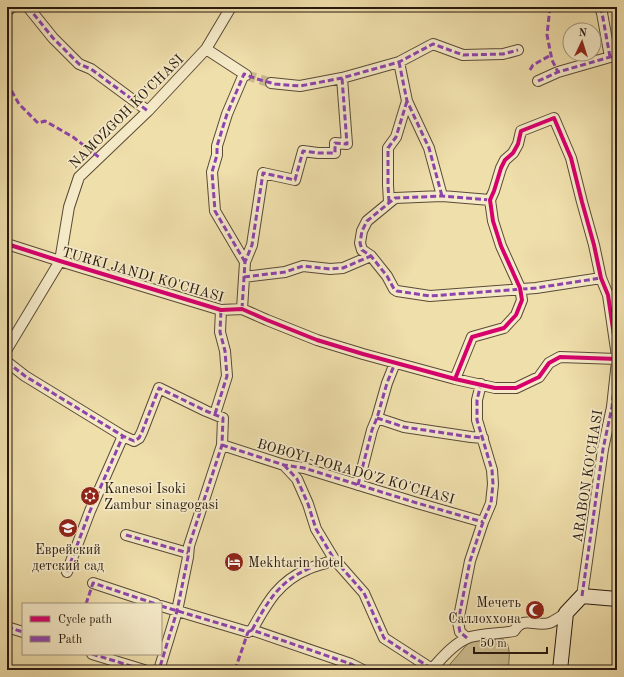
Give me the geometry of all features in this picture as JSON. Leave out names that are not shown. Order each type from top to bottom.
[{"type":"street","points":[[7,11],[12,7]]},
{"type":"street","points":[[28,7],[53,38],[79,64],[91,69],[148,111]]},
{"type":"street","name":"NAMOZGOH KO'CHASI","points":[[7,349],[60,261],[69,207],[79,177],[148,111],[206,49],[232,7]]},
{"type":"street","points":[[538,81],[558,72],[613,56],[600,7]]},
{"type":"street","points":[[271,83],[300,86],[342,78],[399,62],[433,44],[463,55],[503,54],[518,50]]},
{"type":"street","points":[[206,49],[245,74],[226,114],[217,146],[217,155],[212,172],[215,211],[245,262]]},
{"type":"street","points":[[399,62],[407,101],[429,148],[442,196]]},
{"type":"street","points":[[242,309],[245,262],[252,245],[263,173],[296,180],[303,151],[335,153],[336,144],[347,144],[342,78]]},
{"type":"street","points":[[389,202],[387,179],[388,148],[396,137],[407,101]]},
{"type":"street","name":"ARABON KO'CHASI","points":[[490,200],[500,168],[505,160],[513,153],[518,144],[521,131],[554,118],[571,158],[594,245],[601,278],[608,295],[617,359],[612,407],[604,449],[582,596]]},
{"type":"street","points":[[455,379],[472,337],[504,328],[516,315],[522,300],[520,288],[493,221],[490,200],[442,196],[395,198],[389,202],[367,221],[362,231],[360,243],[362,250],[371,256],[387,276],[394,289],[398,291],[430,296],[520,288],[536,288],[601,278]]},
{"type":"street","name":"TURKI JANDI KO'CHASI","points":[[7,244],[221,310],[242,309],[317,340],[395,363],[495,388],[516,388],[538,377],[549,363],[560,357],[617,359]]},
{"type":"street","points":[[244,277],[285,272],[303,266],[330,269],[343,268],[371,256]]},
{"type":"street","points":[[215,414],[228,376],[225,351],[220,332],[221,310]]},
{"type":"street","points":[[7,362],[25,376],[123,436],[134,441],[139,438],[142,432],[159,388],[223,418],[222,445],[189,546],[177,611],[159,670]]},
{"type":"street","points":[[358,485],[386,383],[395,363]]},
{"type":"street","points":[[467,638],[460,632],[458,622],[470,561],[491,503],[493,484],[492,470],[477,420],[477,400],[481,384]]},
{"type":"street","points":[[377,418],[404,427],[483,438]]},
{"type":"street","points":[[67,572],[90,511],[123,436]]},
{"type":"street","name":"BOBOYI-PORADO'Z KO'CHASI","points":[[222,445],[284,465],[304,468],[483,522]]},
{"type":"street","points":[[284,465],[297,479],[308,504],[316,529],[334,558],[364,593],[381,634],[384,638],[432,669],[467,638],[514,631],[519,624],[523,622],[548,623],[566,613],[582,596],[617,599]]},
{"type":"street","points":[[126,534],[188,553]]},
{"type":"street","points":[[252,630],[266,604],[278,590],[297,574],[310,568],[327,564],[334,558]]},
{"type":"street","points":[[93,583],[153,603]]},
{"type":"street","points":[[162,606],[248,632],[252,630],[351,664],[363,670]]},
{"type":"street","points":[[560,670],[566,613]]},
{"type":"street","points":[[7,627],[22,632]]},
{"type":"street","points":[[95,655],[144,670]]},
{"type":"shaded area","points":[[503,639],[508,645],[509,649],[508,670],[445,670],[470,641]]},
{"type":"tunnel","points":[[246,75],[271,83]]},
{"type":"marked path","points":[[7,11],[12,7]]},
{"type":"marked path","points":[[28,7],[53,38],[79,64],[91,69],[148,111]]},
{"type":"marked path","points":[[550,7],[547,35],[552,60],[558,72]]},
{"type":"marked path","points":[[600,7],[610,57]]},
{"type":"marked path","points":[[245,262],[215,211],[212,172],[217,155],[217,146],[227,114],[244,74],[275,84],[300,86],[342,78],[399,62],[433,44],[463,55],[503,54],[518,50]]},
{"type":"marked path","points":[[530,70],[533,65],[551,55]]},
{"type":"marked path","points":[[538,81],[558,72],[617,55]]},
{"type":"marked path","points":[[399,62],[407,101],[429,148],[442,196]]},
{"type":"marked path","points":[[242,309],[245,262],[252,245],[263,173],[295,180],[303,151],[335,153],[335,143],[347,144],[342,78]]},
{"type":"marked path","points":[[7,83],[19,104],[38,123],[45,121],[73,137],[100,158]]},
{"type":"marked path","points":[[389,202],[388,148],[396,137],[407,101]]},
{"type":"marked path","points":[[490,200],[442,196],[395,198],[367,221],[362,231],[360,243],[362,250],[371,256],[387,276],[394,289],[397,291],[430,296],[536,288],[601,278]]},
{"type":"marked path","points":[[244,277],[285,272],[303,266],[330,269],[343,268],[371,256]]},
{"type":"marked path","points":[[215,414],[227,376],[225,351],[220,332],[221,310]]},
{"type":"marked path","points":[[582,596],[603,449],[612,407],[617,361]]},
{"type":"marked path","points":[[7,362],[25,376],[123,436],[134,441],[139,438],[142,432],[159,388],[223,418],[222,445],[189,546],[177,611],[159,670]]},
{"type":"marked path","points":[[358,485],[372,430],[395,363]]},
{"type":"marked path","points":[[467,638],[460,632],[458,622],[470,561],[491,503],[493,484],[492,470],[477,420],[477,400],[481,384]]},
{"type":"marked path","points":[[377,418],[404,427],[483,438]]},
{"type":"marked path","points":[[67,572],[90,511],[123,436]]},
{"type":"marked path","points":[[222,445],[284,465],[304,468],[483,522]]},
{"type":"marked path","points":[[284,465],[297,479],[308,504],[316,529],[334,559],[364,593],[384,638],[432,669]]},
{"type":"marked path","points":[[126,535],[188,553]]},
{"type":"marked path","points":[[252,630],[268,602],[289,580],[308,569],[334,559]]},
{"type":"marked path","points":[[86,603],[93,583],[153,603]]},
{"type":"marked path","points":[[162,606],[248,632],[252,630],[351,664],[363,670]]},
{"type":"marked path","points":[[7,627],[22,632]]},
{"type":"marked path","points":[[235,670],[248,632]]},
{"type":"marked path","points":[[95,655],[144,670]]},
{"type":"cycle path","points":[[455,379],[472,337],[504,328],[516,315],[522,300],[520,288],[501,246],[493,221],[490,200],[501,168],[505,160],[513,153],[518,144],[521,131],[554,118],[571,158],[594,245],[601,278],[608,295],[617,356]]},
{"type":"cycle path","points":[[7,244],[221,310],[242,309],[317,340],[363,354],[455,379],[495,388],[516,388],[539,377],[549,363],[560,357],[617,359]]},
{"type":"place","name":"Kanesoi Isoki Zambur sinagogasi","points":[[90,496]]},
{"type":"place","name":"Еврейский детский сад","points":[[68,528]]},
{"type":"place","name":"Mekhtarin hotel","points":[[234,562]]},
{"type":"place","name":"Мечеть Саллоххона","points":[[535,610]]}]
